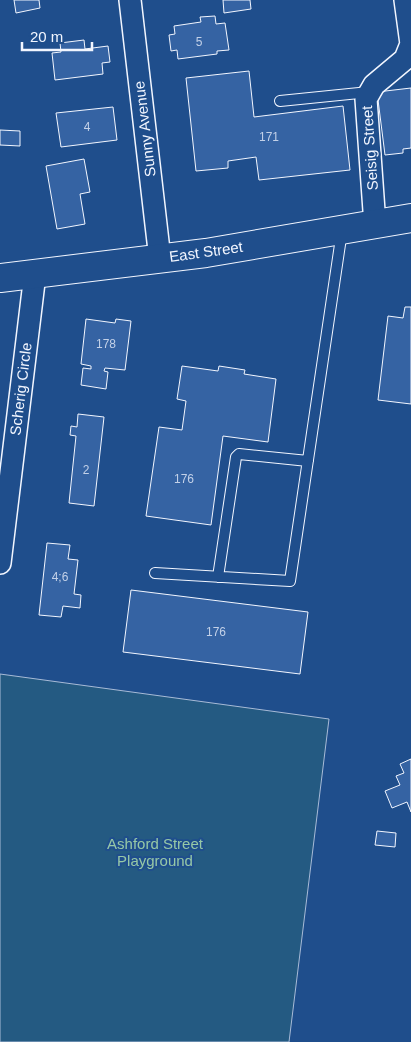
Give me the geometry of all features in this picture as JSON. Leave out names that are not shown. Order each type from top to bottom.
[{"type":"main road","name":"East Street","points":[[0,278],[160,258],[411,218]]},
{"type":"street","name":"Sunny Avenue","points":[[130,0],[160,258]]},
{"type":"street","name":"Seisig Street","points":[[375,224],[366,120],[366,99],[374,85],[408,60],[411,44],[405,0]]},
{"type":"street","name":"Scherig Circle","points":[[0,563],[35,274]]},
{"type":"lane","points":[[280,101],[370,92]]},
{"type":"lane","points":[[155,573],[290,581],[342,230]]},
{"type":"lane","points":[[218,577],[236,456],[239,454],[308,461]]},
{"type":"green space","name":"Ashford Street Playground","points":[[0,674],[329,719],[289,1042],[0,1042]]},
{"type":"building","points":[[14,0],[39,0],[40,8],[16,13]]},
{"type":"building","points":[[223,0],[250,0],[251,9],[224,13]]},
{"type":"building","points":[[215,16],[216,24],[225,23],[229,50],[217,51],[217,54],[178,59],[177,50],[171,51],[169,35],[175,34],[174,26],[201,22],[200,17]]},
{"type":"building","points":[[84,40],[85,49],[108,46],[110,62],[102,63],[103,74],[55,80],[52,53],[61,52],[60,43]]},
{"type":"building","points":[[249,71],[254,117],[343,106],[350,170],[259,180],[256,157],[228,161],[228,168],[196,171],[186,78]]},
{"type":"building","points":[[411,88],[411,148],[403,149],[403,153],[385,155],[377,92]]},
{"type":"building","points":[[113,107],[117,140],[61,147],[56,113]]},
{"type":"building","points":[[0,130],[20,131],[20,146],[0,145]]},
{"type":"building","points":[[84,159],[90,192],[80,194],[85,224],[57,229],[46,166]]},
{"type":"building","points":[[405,307],[411,307],[411,404],[378,400],[388,316],[403,318]]},
{"type":"building","points":[[86,319],[115,323],[116,319],[131,321],[125,370],[105,368],[104,371],[108,372],[106,389],[81,385],[83,368],[91,369],[91,366],[81,364]]},
{"type":"building","points":[[182,366],[218,371],[219,366],[245,370],[244,374],[276,379],[268,442],[223,436],[211,525],[146,516],[159,427],[182,430],[186,401],[177,399]]},
{"type":"building","points":[[78,414],[104,417],[94,506],[69,503],[76,436],[70,435],[71,426],[77,427]]},
{"type":"building","points":[[47,543],[70,545],[68,559],[78,560],[74,594],[81,595],[80,608],[63,606],[61,617],[39,615]]},
{"type":"building","points":[[131,590],[308,612],[300,674],[123,652]]},
{"type":"building","points":[[411,759],[411,812],[407,802],[392,808],[385,791],[400,785],[396,776],[404,773],[400,764]]},
{"type":"building","points":[[377,831],[396,833],[395,847],[375,845]]}]
